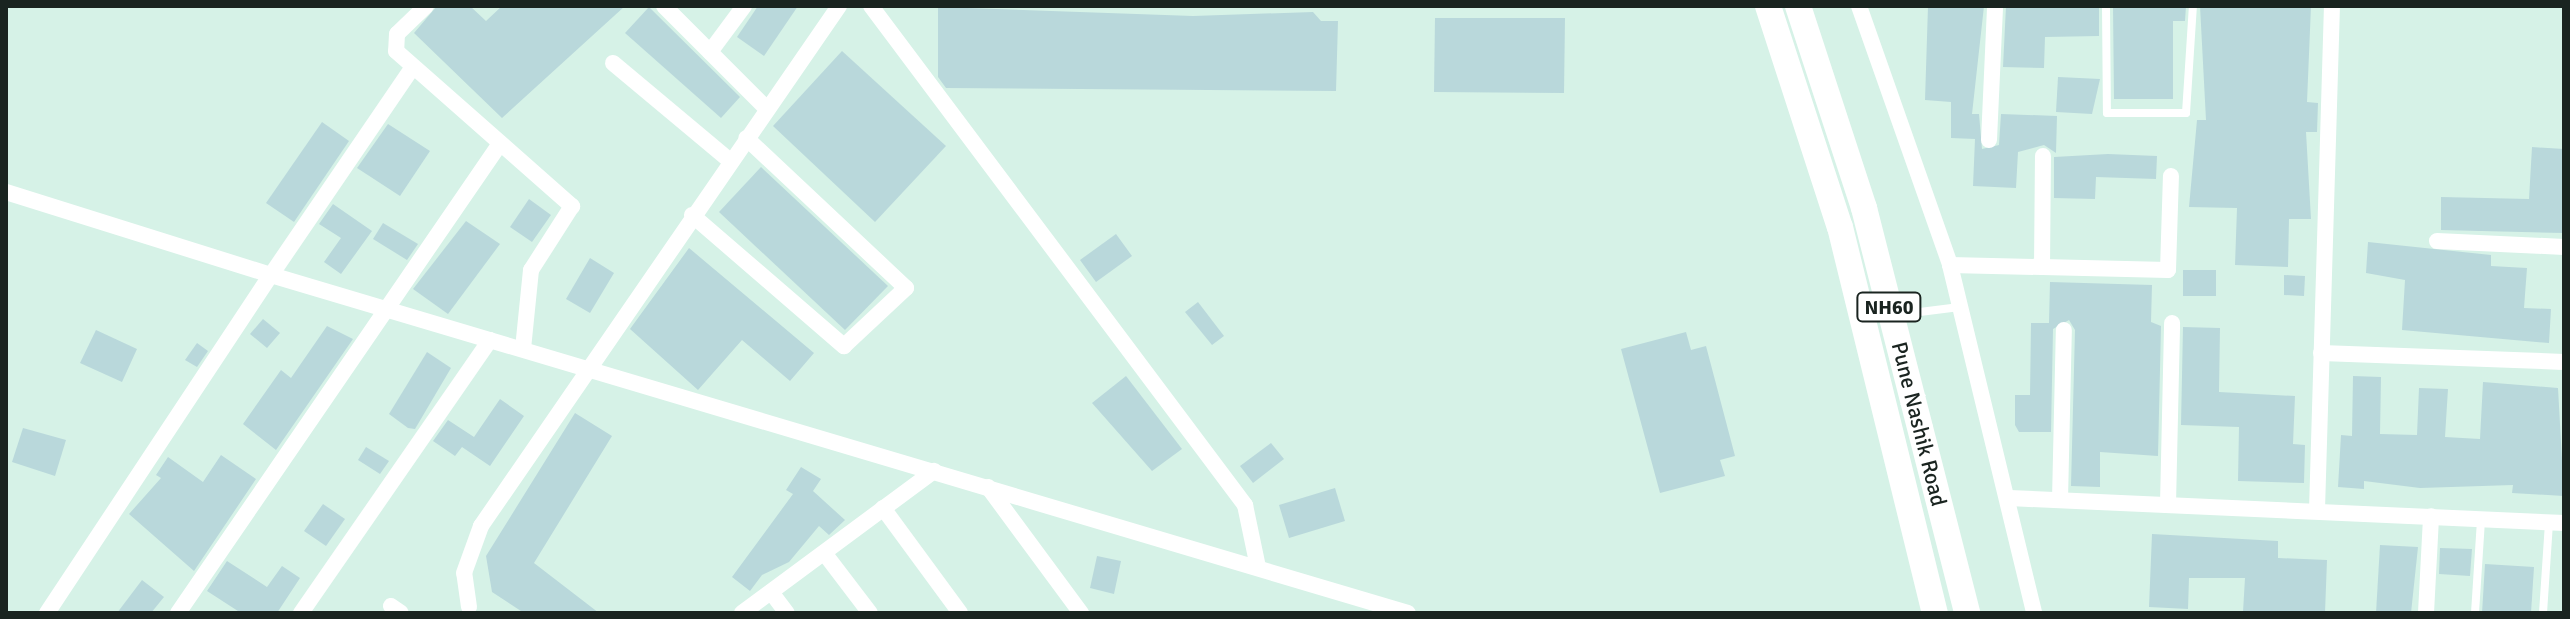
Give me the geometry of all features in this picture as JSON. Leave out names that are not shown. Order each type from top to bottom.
[{"type":"highway","name":"Pune Nashik Road","points":[[1768,6],[1836,213],[1935,613]]},
{"type":"highway","name":"Pune Nashik Road","points":[[1798,6],[1834,105],[1967,613]]},
{"type":"street","points":[[426,6],[392,42],[413,67],[572,206],[531,270],[523,349]]},
{"type":"street","points":[[664,6],[767,109]]},
{"type":"street","points":[[710,52],[744,6]]},
{"type":"street","points":[[470,611],[464,573],[475,537],[585,367],[839,6]]},
{"type":"street","points":[[871,6],[1245,505],[1258,567]]},
{"type":"street","points":[[1859,6],[1950,265],[2009,498],[2034,613]]},
{"type":"street","points":[[1989,140],[1995,6]]},
{"type":"street","points":[[2317,510],[2332,6]]},
{"type":"street","points":[[613,63],[730,161]]},
{"type":"street","points":[[47,613],[413,67]]},
{"type":"street","points":[[692,215],[844,346],[906,288],[746,138]]},
{"type":"street","points":[[178,613],[499,145]]},
{"type":"street","points":[[2042,267],[2043,156]]},
{"type":"street","points":[[1950,265],[2168,270],[2171,176]]},
{"type":"street","points":[[6,192],[384,310],[1408,613]]},
{"type":"street","points":[[2437,241],[2564,247]]},
{"type":"street","points":[[2168,504],[2172,323]]},
{"type":"street","points":[[2060,500],[2064,330]]},
{"type":"street","points":[[301,613],[490,340]]},
{"type":"street","points":[[2321,353],[2564,362]]},
{"type":"street","points":[[742,613],[934,471]]},
{"type":"street","points":[[988,487],[1081,613]]},
{"type":"street","points":[[2009,498],[2556,523]]},
{"type":"street","points":[[883,508],[960,613]]},
{"type":"street","points":[[2426,613],[2431,516]]},
{"type":"street","points":[[825,554],[870,613]]},
{"type":"street","points":[[771,592],[787,613]]},
{"type":"lane","points":[[2106,6],[2107,113],[2186,113],[2193,6]]},
{"type":"lane","points":[[1891,315],[1959,307]]},
{"type":"lane","points":[[2475,613],[2481,519]]},
{"type":"lane","points":[[2543,613],[2556,523]]},
{"type":"building","points":[[437,6],[470,6],[486,21],[502,6],[625,6],[502,118],[414,33]]},
{"type":"building","points":[[758,6],[798,6],[764,56],[737,37]]},
{"type":"building","points":[[1928,6],[1984,6],[1972,114],[1979,114],[1982,149],[1999,145],[2001,114],[2057,116],[2056,153],[2044,145],[2018,152],[2016,188],[1973,186],[1975,139],[1951,138],[1951,102],[1925,100]]},
{"type":"building","points":[[2006,6],[2099,6],[2099,36],[2045,37],[2044,68],[2003,67]]},
{"type":"building","points":[[2113,6],[2186,6],[2185,21],[2173,21],[2173,99],[2114,99]]},
{"type":"building","points":[[2200,6],[2311,6],[2307,102],[2318,103],[2317,132],[2306,132],[2311,219],[2289,219],[2288,267],[2235,265],[2237,208],[2189,207],[2197,120],[2206,120]]},
{"type":"building","points":[[649,7],[740,97],[721,118],[625,33]]},
{"type":"building","points":[[938,7],[1193,16],[1313,12],[1321,21],[1338,21],[1336,91],[946,88],[938,77]]},
{"type":"building","points":[[1435,18],[1565,18],[1564,93],[1434,92]]},
{"type":"building","points":[[842,51],[946,146],[875,222],[773,126]]},
{"type":"building","points":[[2058,77],[2100,79],[2092,114],[2056,112]]},
{"type":"building","points":[[322,122],[349,141],[294,222],[266,203]]},
{"type":"building","points":[[388,124],[430,151],[400,196],[357,168]]},
{"type":"building","points":[[2532,147],[2564,149],[2564,233],[2441,230],[2441,197],[2529,199]]},
{"type":"building","points":[[2108,154],[2157,156],[2156,179],[2096,177],[2095,199],[2054,198],[2054,157]]},
{"type":"building","points":[[761,167],[888,286],[845,330],[719,212]]},
{"type":"building","points":[[529,199],[551,215],[532,242],[510,227]]},
{"type":"building","points":[[333,204],[372,231],[341,274],[324,262],[341,238],[319,224]]},
{"type":"building","points":[[466,221],[500,244],[448,314],[413,289]]},
{"type":"building","points":[[383,223],[418,244],[407,260],[373,239]]},
{"type":"building","points":[[1116,234],[1132,256],[1096,282],[1080,260]]},
{"type":"building","points":[[2368,242],[2491,255],[2491,266],[2527,268],[2524,308],[2551,309],[2549,343],[2402,330],[2405,280],[2366,273]]},
{"type":"building","points":[[689,248],[814,353],[790,381],[742,340],[698,390],[630,329]]},
{"type":"building","points":[[590,258],[614,273],[590,313],[566,299]]},
{"type":"building","points":[[2183,270],[2216,270],[2216,296],[2183,296]]},
{"type":"building","points":[[2284,275],[2305,276],[2304,296],[2284,295]]},
{"type":"building","points":[[2050,282],[2152,285],[2151,322],[2161,326],[2158,456],[2100,452],[2100,487],[2071,486],[2075,330],[2069,320],[2053,329],[2051,432],[2019,432],[2015,425],[2015,395],[2030,395],[2031,323],[2049,323]]},
{"type":"building","points":[[1198,302],[1224,336],[1212,345],[1185,312]]},
{"type":"building","points":[[263,319],[280,333],[267,348],[250,334]]},
{"type":"building","points":[[327,326],[353,339],[276,450],[243,424],[281,370],[291,378]]},
{"type":"building","points":[[2183,327],[2220,328],[2219,392],[2295,396],[2293,444],[2305,445],[2304,483],[2238,481],[2239,427],[2181,425]]},
{"type":"building","points":[[96,330],[137,349],[122,382],[80,363]]},
{"type":"building","points":[[1686,332],[1691,350],[1706,346],[1735,456],[1720,460],[1725,476],[1660,493],[1621,349]]},
{"type":"building","points":[[197,343],[208,351],[197,367],[185,360]]},
{"type":"building","points":[[427,352],[451,368],[415,429],[408,428],[389,414]]},
{"type":"building","points":[[1126,376],[1182,449],[1152,471],[1092,403]]},
{"type":"building","points":[[2353,376],[2381,377],[2380,434],[2417,435],[2419,388],[2448,389],[2445,437],[2480,439],[2483,382],[2558,388],[2564,496],[2512,493],[2513,485],[2420,488],[2364,481],[2364,489],[2338,487],[2341,435],[2352,436]]},
{"type":"building","points":[[500,399],[524,416],[490,466],[462,447],[455,456],[433,441],[448,420],[474,437]]},
{"type":"building","points":[[575,413],[612,436],[534,563],[599,613],[524,613],[492,592],[486,556]]},
{"type":"building","points":[[23,428],[66,440],[55,476],[12,462]]},
{"type":"building","points":[[1271,443],[1284,459],[1253,483],[1240,466]]},
{"type":"building","points":[[366,447],[389,461],[380,474],[358,460]]},
{"type":"building","points":[[221,455],[256,479],[194,571],[129,514],[161,478],[156,475],[168,457],[203,482]]},
{"type":"building","points":[[801,467],[821,479],[813,491],[845,520],[829,535],[819,526],[789,562],[762,575],[750,591],[732,577],[793,494],[786,490]]},
{"type":"building","points":[[1335,488],[1345,521],[1289,538],[1279,505]]},
{"type":"building","points":[[323,504],[345,519],[326,546],[304,531]]},
{"type":"building","points":[[2152,534],[2278,541],[2278,558],[2327,560],[2325,613],[2243,612],[2245,578],[2189,578],[2188,609],[2149,607]]},
{"type":"building","points":[[2380,545],[2418,547],[2411,613],[2376,613]]},
{"type":"building","points":[[2440,548],[2472,549],[2470,576],[2439,574]]},
{"type":"building","points":[[1097,556],[1121,561],[1114,594],[1090,588]]},
{"type":"building","points":[[227,561],[267,587],[282,566],[300,578],[277,613],[241,613],[207,591]]},
{"type":"building","points":[[2485,564],[2534,567],[2531,613],[2482,613]]},
{"type":"building","points":[[142,580],[164,597],[151,613],[117,613]]}]
